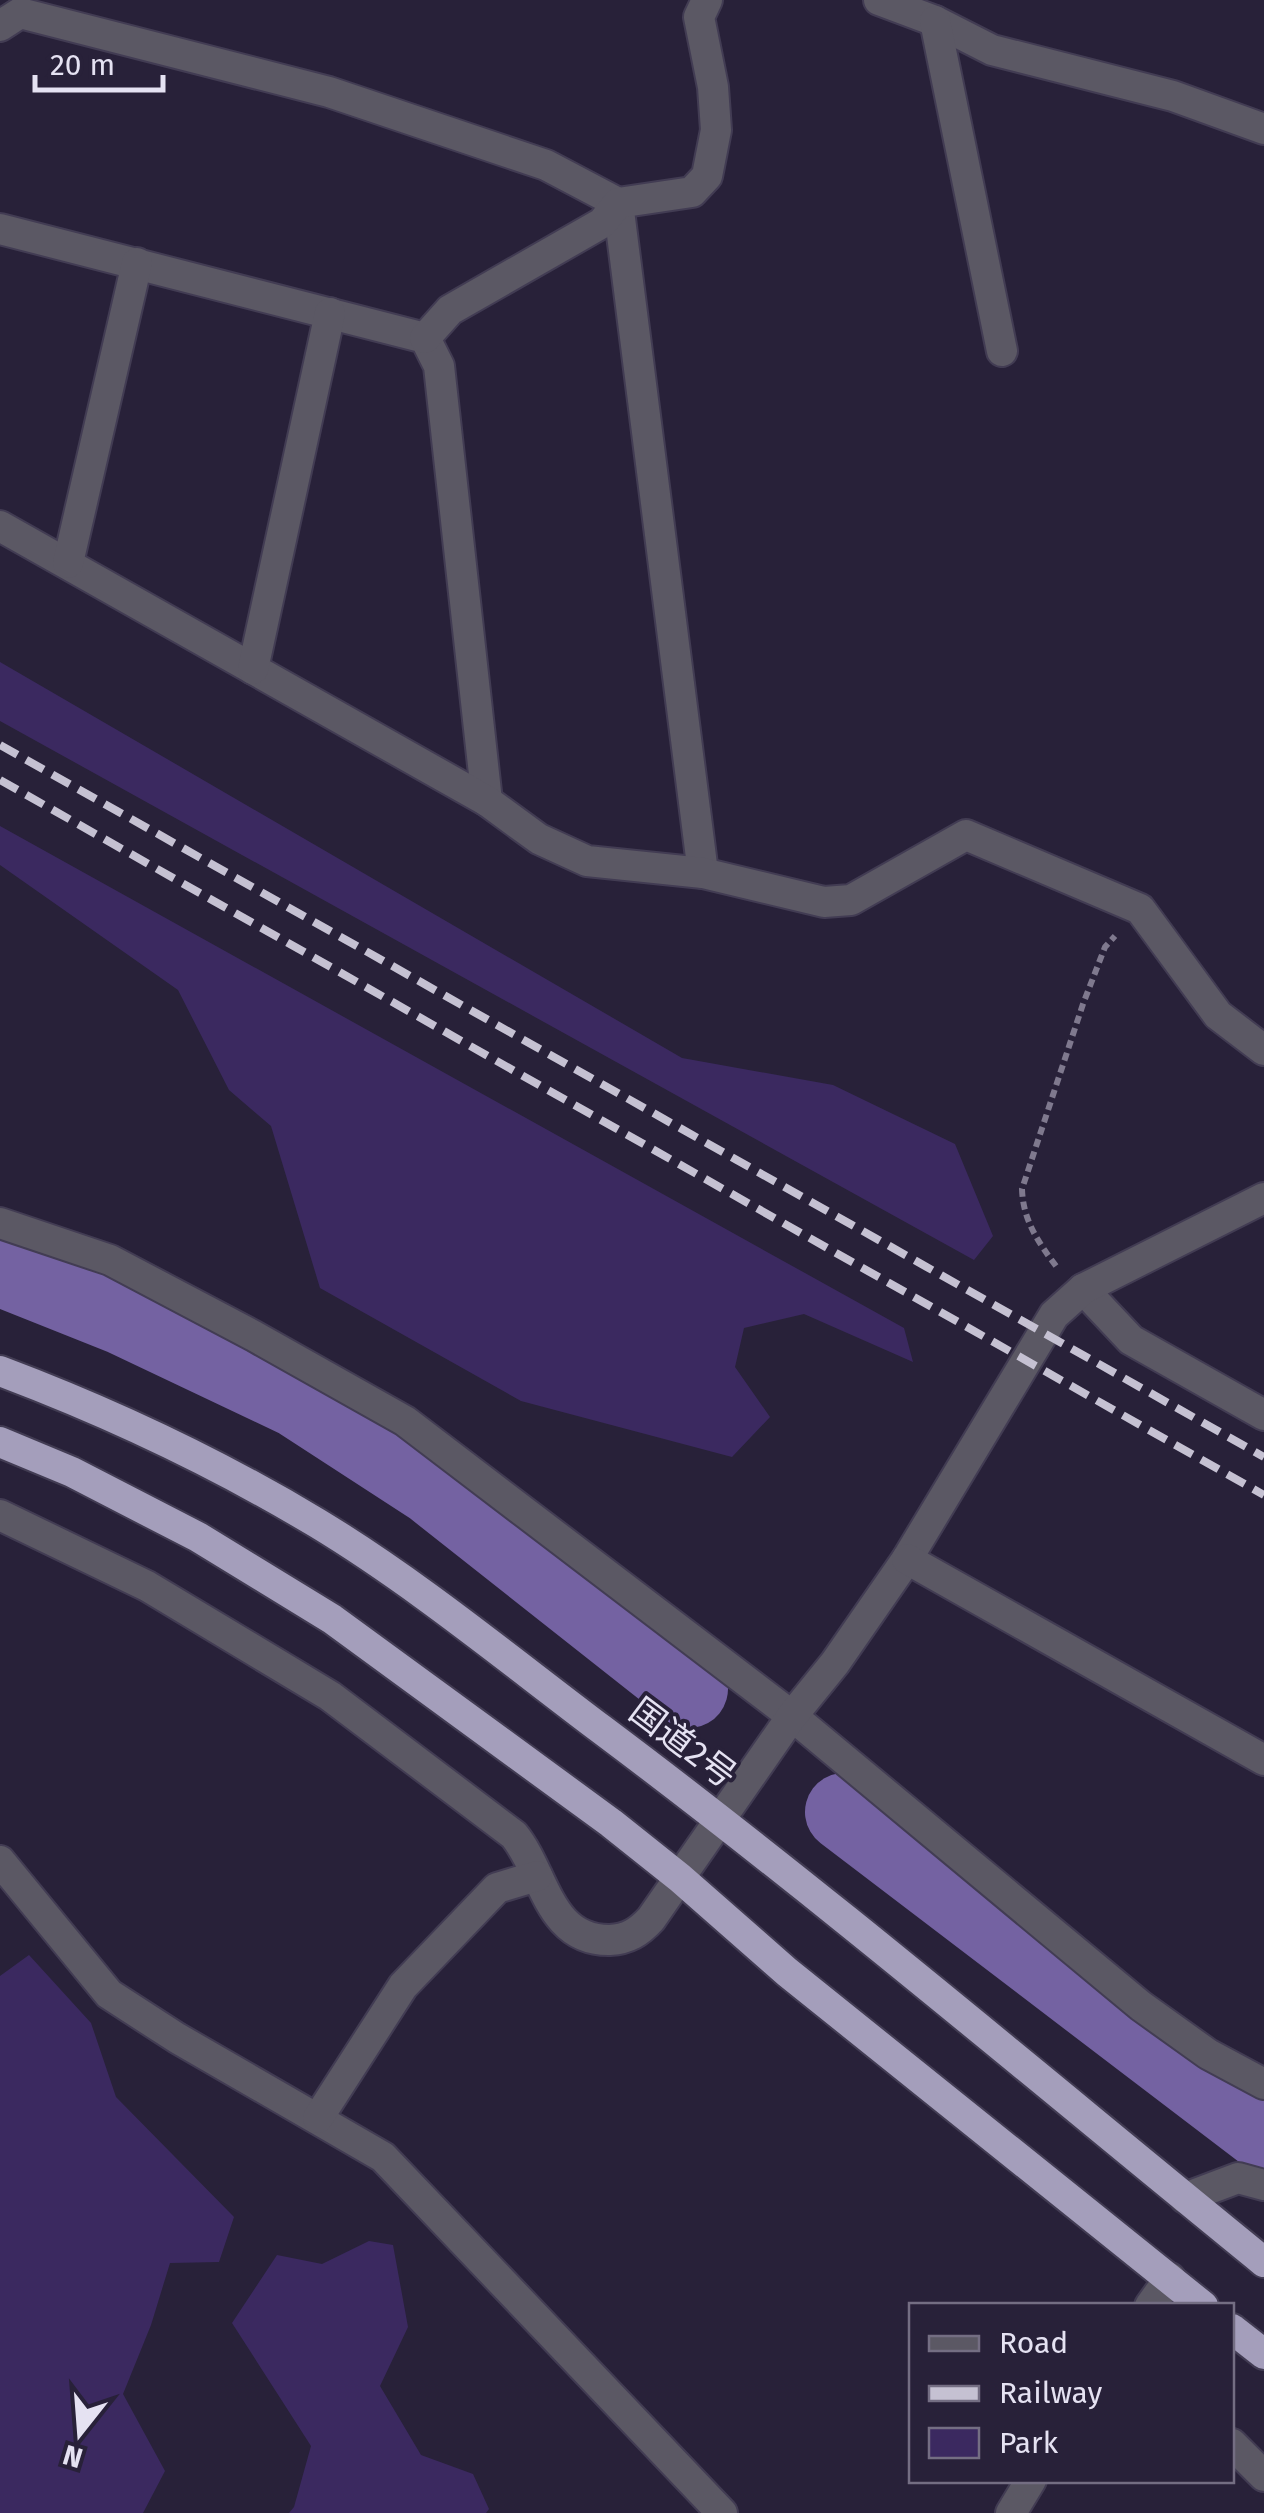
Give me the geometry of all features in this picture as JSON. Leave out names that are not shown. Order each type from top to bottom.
[{"type":"highway","name":"国道2号","points":[[0,1371],[58,1392],[199,1460],[317,1523],[413,1588],[720,1818],[1264,2262]]},
{"type":"highway","points":[[0,1442],[72,1472],[198,1537],[332,1619],[611,1823],[787,1972],[1199,2303]]},
{"type":"highway","points":[[1234,2331],[1264,2354]]},
{"type":"street","points":[[0,26],[20,12],[330,92],[546,165],[618,203],[692,192],[706,176],[716,130],[713,87],[699,16],[707,0]]},
{"type":"street","points":[[879,0],[935,21],[992,50],[1174,96],[1264,129]]},
{"type":"street","points":[[935,21],[1002,351]]},
{"type":"street","points":[[425,338],[450,310],[602,223],[618,203]]},
{"type":"street","points":[[618,203],[703,874]]},
{"type":"street","points":[[0,228],[425,338],[439,366],[488,801]]},
{"type":"street","points":[[68,563],[136,264]]},
{"type":"street","points":[[253,668],[330,313]]},
{"type":"street","points":[[0,526],[488,801],[539,839],[588,861],[703,874],[824,902],[851,900],[966,835],[1140,909],[1218,1014],[1264,1050]]},
{"type":"street","points":[[0,1515],[146,1586],[330,1696],[514,1836],[528,1852],[544,1894],[562,1921],[580,1935],[619,1940],[638,1933],[792,1716],[835,1663],[907,1559],[1054,1314],[1083,1290],[1264,1198]]},
{"type":"street","points":[[0,1223],[110,1260],[405,1421],[792,1716],[1141,2006],[1208,2054],[1264,2084]]},
{"type":"street","points":[[1083,1290],[1132,1340],[1264,1415]]},
{"type":"street","points":[[907,1559],[1264,1760]]},
{"type":"street","points":[[0,1861],[109,1994],[177,2038],[384,2157],[722,2513]]},
{"type":"street","points":[[318,2118],[403,1986],[497,1888],[537,1876]]},
{"type":"street","points":[[1185,2198],[1238,2178],[1264,2186]]},
{"type":"street","points":[[1152,2303],[1170,2278]]},
{"type":"street","points":[[1234,2446],[1264,2476]]},
{"type":"street","points":[[1011,2513],[1030,2483]]},
{"type":"path","points":[[1083,1290],[1066,1280],[1038,1242],[1022,1211],[1022,1190],[1082,1004],[1105,947],[1140,909]]},
{"type":"green space","points":[[0,662],[682,1058],[833,1085],[955,1144],[993,1236],[974,1260],[0,721]]},
{"type":"green space","points":[[0,826],[904,1328],[913,1362],[804,1314],[744,1328],[735,1367],[770,1417],[732,1457],[521,1401],[320,1288],[271,1126],[229,1090],[178,990],[0,865]]},
{"type":"green space","points":[[29,1955],[91,2023],[116,2097],[234,2217],[219,2262],[170,2263],[151,2325],[123,2394],[165,2471],[143,2513],[0,2513],[0,1976]]},
{"type":"green space","points":[[369,2241],[393,2245],[408,2327],[380,2386],[421,2455],[473,2474],[489,2509],[486,2513],[289,2513],[311,2446],[232,2323],[277,2255],[322,2264]]},
{"type":"waterway","points":[[0,1267],[123,1316],[298,1399],[432,1486],[689,1689]]},
{"type":"waterway","points":[[844,1812],[1264,2132]]},
{"type":"railway","points":[[0,745],[1264,1457]]},
{"type":"railway","points":[[0,780],[1264,1495]]}]
